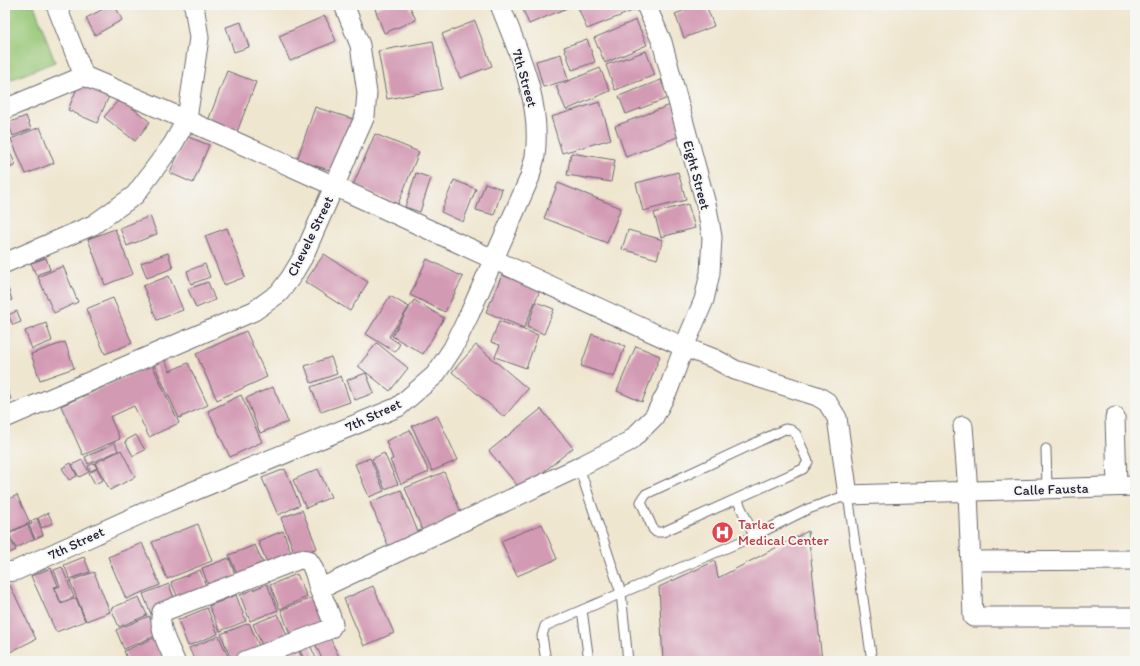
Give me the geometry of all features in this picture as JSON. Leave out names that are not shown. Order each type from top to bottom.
[{"type":"street","points":[[56,5],[84,76]]},
{"type":"street","points":[[5,263],[93,224],[135,195],[173,144],[187,119],[199,38],[194,5]]},
{"type":"street","name":"Chevele Street","points":[[5,418],[254,311],[279,293],[291,277],[303,256],[365,116],[367,93],[360,45],[344,5]]},
{"type":"street","name":"7th Street","points":[[5,572],[15,571],[167,502],[398,407],[435,375],[453,348],[460,334],[530,177],[535,156],[536,132],[533,98],[524,67],[500,5]]},
{"type":"street","name":"Eight Street","points":[[319,589],[579,467],[630,441],[654,417],[669,388],[684,347],[704,300],[710,273],[712,237],[707,208],[662,42],[646,5]]},
{"type":"street","points":[[5,109],[84,76],[187,119],[684,347],[715,359],[735,370],[817,396],[827,402],[837,418],[848,495]]},
{"type":"street","points":[[1115,417],[1126,486]]},
{"type":"street","points":[[963,426],[968,492],[973,617],[1135,617]]},
{"type":"street","name":"Calle Fausta","points":[[848,495],[1047,490],[1126,486]]},
{"type":"street","points":[[175,661],[162,628],[160,619],[162,612],[300,559],[308,560],[313,565],[319,589],[331,614],[333,624],[330,629],[245,661]]},
{"type":"street","points":[[971,561],[1135,560]]},
{"type":"lane","points":[[785,429],[791,430],[796,434],[808,462],[806,466],[803,469],[737,499],[663,532],[656,532],[641,502],[646,494],[785,429]]},
{"type":"lane","points":[[1046,448],[1047,490]]},
{"type":"lane","points":[[579,467],[621,593],[628,661]]},
{"type":"lane","points":[[546,661],[542,636],[545,626],[754,536],[808,509],[848,495],[872,661]]},
{"type":"lane","points":[[737,499],[754,536]]},
{"type":"lane","points":[[582,610],[589,661]]},
{"type":"green space","points":[[5,5],[34,5],[55,62],[5,82]]},
{"type":"building","points":[[111,5],[115,5],[122,20],[95,35],[86,18]]},
{"type":"building","points":[[384,5],[409,5],[416,20],[384,33],[375,9]]},
{"type":"building","points":[[521,5],[574,5],[529,24]]},
{"type":"building","points":[[577,5],[633,5],[635,10],[587,29]]},
{"type":"building","points":[[670,5],[685,5],[672,10]]},
{"type":"building","points":[[698,5],[706,5],[714,26],[684,38],[675,14]]},
{"type":"building","points":[[325,16],[336,41],[290,61],[279,36]]},
{"type":"building","points":[[636,20],[647,45],[605,63],[594,38]]},
{"type":"building","points":[[475,21],[492,66],[460,78],[442,34]]},
{"type":"building","points":[[241,22],[249,47],[234,52],[226,27]]},
{"type":"building","points":[[587,39],[595,62],[572,70],[564,47]]},
{"type":"building","points":[[433,41],[442,89],[387,99],[378,51]]},
{"type":"building","points":[[646,51],[655,75],[615,90],[606,65]]},
{"type":"building","points":[[561,54],[568,80],[543,87],[536,61]]},
{"type":"building","points":[[600,68],[610,91],[566,110],[556,86]]},
{"type":"building","points":[[227,71],[256,82],[237,132],[208,121]]},
{"type":"building","points":[[661,80],[668,98],[626,114],[619,96]]},
{"type":"building","points":[[80,81],[110,94],[97,123],[68,110]]},
{"type":"building","points":[[120,98],[150,122],[135,141],[104,117]]},
{"type":"building","points":[[600,102],[611,139],[562,153],[551,117]]},
{"type":"building","points":[[673,104],[685,134],[626,157],[615,126]]},
{"type":"building","points":[[315,107],[353,119],[335,172],[297,160]]},
{"type":"building","points":[[26,116],[31,129],[13,136],[8,123]]},
{"type":"building","points":[[40,127],[54,163],[26,174],[11,139]]},
{"type":"building","points":[[375,134],[419,152],[398,204],[353,185]]},
{"type":"building","points":[[186,136],[209,145],[193,183],[170,173]]},
{"type":"building","points":[[5,142],[16,165],[5,170]]},
{"type":"building","points":[[571,153],[615,160],[611,182],[567,175]]},
{"type":"building","points":[[678,172],[686,200],[643,211],[636,183]]},
{"type":"building","points":[[416,173],[431,178],[420,212],[405,207]]},
{"type":"building","points":[[454,180],[476,189],[463,222],[441,212]]},
{"type":"building","points":[[485,183],[502,189],[494,215],[476,210]]},
{"type":"building","points":[[558,183],[621,208],[607,243],[544,218]]},
{"type":"building","points":[[688,204],[695,228],[661,237],[654,213]]},
{"type":"building","points":[[150,216],[157,234],[127,246],[120,228]]},
{"type":"building","points":[[227,228],[245,277],[224,285],[205,236]]},
{"type":"building","points":[[115,229],[133,274],[105,285],[88,239]]},
{"type":"building","points":[[628,230],[663,240],[657,259],[622,249]]},
{"type":"building","points":[[168,253],[173,268],[147,278],[141,263]]},
{"type":"building","points":[[324,254],[368,282],[350,311],[305,282]]},
{"type":"building","points":[[46,258],[50,270],[36,275],[31,263]]},
{"type":"building","points":[[427,259],[463,277],[445,312],[410,295]]},
{"type":"building","points":[[205,264],[210,277],[191,284],[187,271]]},
{"type":"building","points":[[63,266],[78,302],[54,313],[38,277]]},
{"type":"building","points":[[502,275],[540,290],[524,328],[486,312]]},
{"type":"building","points":[[169,276],[183,310],[157,320],[143,286]]},
{"type":"building","points":[[208,282],[215,300],[196,308],[188,289]]},
{"type":"building","points":[[8,288],[12,300],[5,302],[5,290]]},
{"type":"building","points":[[390,296],[409,307],[389,337],[400,344],[395,352],[366,334]]},
{"type":"building","points":[[113,298],[132,343],[105,354],[86,309]]},
{"type":"building","points":[[414,300],[444,318],[423,354],[392,336]]},
{"type":"building","points":[[536,302],[554,309],[544,334],[527,327]]},
{"type":"building","points":[[17,311],[21,322],[13,325],[8,315]]},
{"type":"building","points":[[499,321],[538,335],[526,368],[495,357],[500,345],[491,342]]},
{"type":"building","points":[[46,323],[52,341],[32,349],[25,331]]},
{"type":"building","points":[[246,331],[267,377],[217,400],[196,354]]},
{"type":"building","points":[[592,334],[625,346],[614,377],[581,366]]},
{"type":"building","points":[[65,342],[74,368],[40,380],[31,354]]},
{"type":"building","points":[[377,343],[408,368],[390,391],[358,366]]},
{"type":"building","points":[[476,345],[528,389],[504,417],[452,372]]},
{"type":"building","points":[[636,346],[660,356],[642,402],[617,391]]},
{"type":"building","points":[[331,357],[337,374],[311,383],[305,366]]},
{"type":"building","points":[[164,358],[170,371],[188,363],[208,405],[179,418],[153,363]]},
{"type":"building","points":[[152,365],[179,423],[149,437],[134,406],[110,417],[120,439],[83,455],[61,406]]},
{"type":"building","points":[[366,373],[374,393],[355,400],[347,380]]},
{"type":"building","points":[[341,376],[350,402],[321,412],[311,387]]},
{"type":"building","points":[[5,384],[11,399],[5,401]]},
{"type":"building","points":[[273,387],[288,422],[260,433],[246,398]]},
{"type":"building","points":[[241,395],[262,442],[230,457],[208,411]]},
{"type":"building","points":[[541,409],[573,448],[521,490],[489,451]]},
{"type":"building","points":[[437,415],[458,460],[432,471],[412,426]]},
{"type":"building","points":[[410,430],[429,472],[401,484],[390,460],[393,459],[386,441]]},
{"type":"building","points":[[136,435],[145,450],[133,456],[125,441]]},
{"type":"building","points":[[115,443],[118,451],[88,464],[85,457]]},
{"type":"building","points":[[121,450],[135,477],[110,490],[95,463]]},
{"type":"building","points":[[384,453],[398,484],[385,489],[372,459]]},
{"type":"building","points":[[370,458],[384,491],[369,497],[355,464]]},
{"type":"building","points":[[82,460],[89,472],[79,477],[72,465]]},
{"type":"building","points":[[71,463],[77,476],[69,480],[62,468]]},
{"type":"building","points":[[94,463],[97,468],[90,471],[88,466]]},
{"type":"building","points":[[97,469],[103,480],[95,484],[89,473]]},
{"type":"building","points":[[285,469],[300,505],[278,515],[262,478]]},
{"type":"building","points":[[318,469],[331,497],[306,508],[293,480]]},
{"type":"building","points":[[444,472],[462,515],[423,532],[405,488]]},
{"type":"building","points":[[401,490],[420,537],[390,550],[370,502]]},
{"type":"building","points":[[17,495],[30,523],[9,532],[5,524],[5,501]]},
{"type":"building","points":[[302,510],[317,548],[296,557],[281,518]]},
{"type":"building","points":[[48,513],[53,523],[42,528],[38,518]]},
{"type":"building","points":[[37,518],[43,535],[35,539],[29,525],[32,524],[31,521]]},
{"type":"building","points":[[27,524],[34,539],[16,548],[9,534]]},
{"type":"building","points":[[198,524],[212,561],[167,579],[152,542]]},
{"type":"building","points":[[542,524],[557,559],[517,576],[501,541]]},
{"type":"building","points":[[283,531],[293,558],[269,567],[258,541]]},
{"type":"building","points":[[808,531],[822,661],[663,661],[659,587],[715,561],[718,578]]},
{"type":"building","points":[[5,532],[16,550],[5,555]]},
{"type":"building","points":[[142,543],[160,585],[126,599],[108,557]]},
{"type":"building","points":[[255,545],[265,568],[239,579],[229,555]]},
{"type":"building","points":[[84,557],[90,572],[70,579],[64,565]]},
{"type":"building","points":[[229,558],[237,580],[210,590],[202,568]]},
{"type":"building","points":[[62,567],[74,597],[61,603],[55,588],[60,586],[54,570]]},
{"type":"building","points":[[51,568],[58,586],[54,587],[61,604],[76,598],[85,621],[56,632],[31,576]]},
{"type":"building","points":[[200,570],[208,591],[180,602],[171,582]]},
{"type":"building","points":[[94,572],[110,612],[86,621],[70,581]]},
{"type":"building","points":[[297,574],[307,597],[280,609],[270,585]]},
{"type":"building","points":[[169,584],[176,604],[151,614],[143,594]]},
{"type":"building","points":[[267,584],[278,610],[250,621],[240,595]]},
{"type":"building","points":[[10,585],[36,639],[10,652],[5,642],[5,587]]},
{"type":"building","points":[[373,586],[394,633],[364,646],[344,599]]},
{"type":"building","points":[[236,595],[246,621],[220,631],[209,606]]},
{"type":"building","points":[[139,597],[147,615],[119,627],[111,608]]},
{"type":"building","points":[[314,597],[325,624],[291,637],[281,610]]},
{"type":"building","points":[[207,608],[218,634],[188,646],[178,620]]},
{"type":"building","points":[[278,614],[289,640],[264,650],[253,624]]},
{"type":"building","points":[[149,616],[157,635],[124,649],[116,630]]},
{"type":"building","points":[[249,623],[260,648],[231,660],[221,634]]},
{"type":"building","points":[[328,634],[341,661],[323,661],[314,641]]},
{"type":"building","points":[[219,636],[229,659],[225,661],[195,661],[189,648]]},
{"type":"building","points":[[154,638],[165,661],[128,661],[124,651]]},
{"type":"building","points":[[309,642],[317,661],[305,661],[298,646]]},
{"type":"building","points":[[297,646],[303,661],[280,661],[277,654]]},
{"type":"place","name":"Tarlac Medical Center","points":[[723,532]]}]
